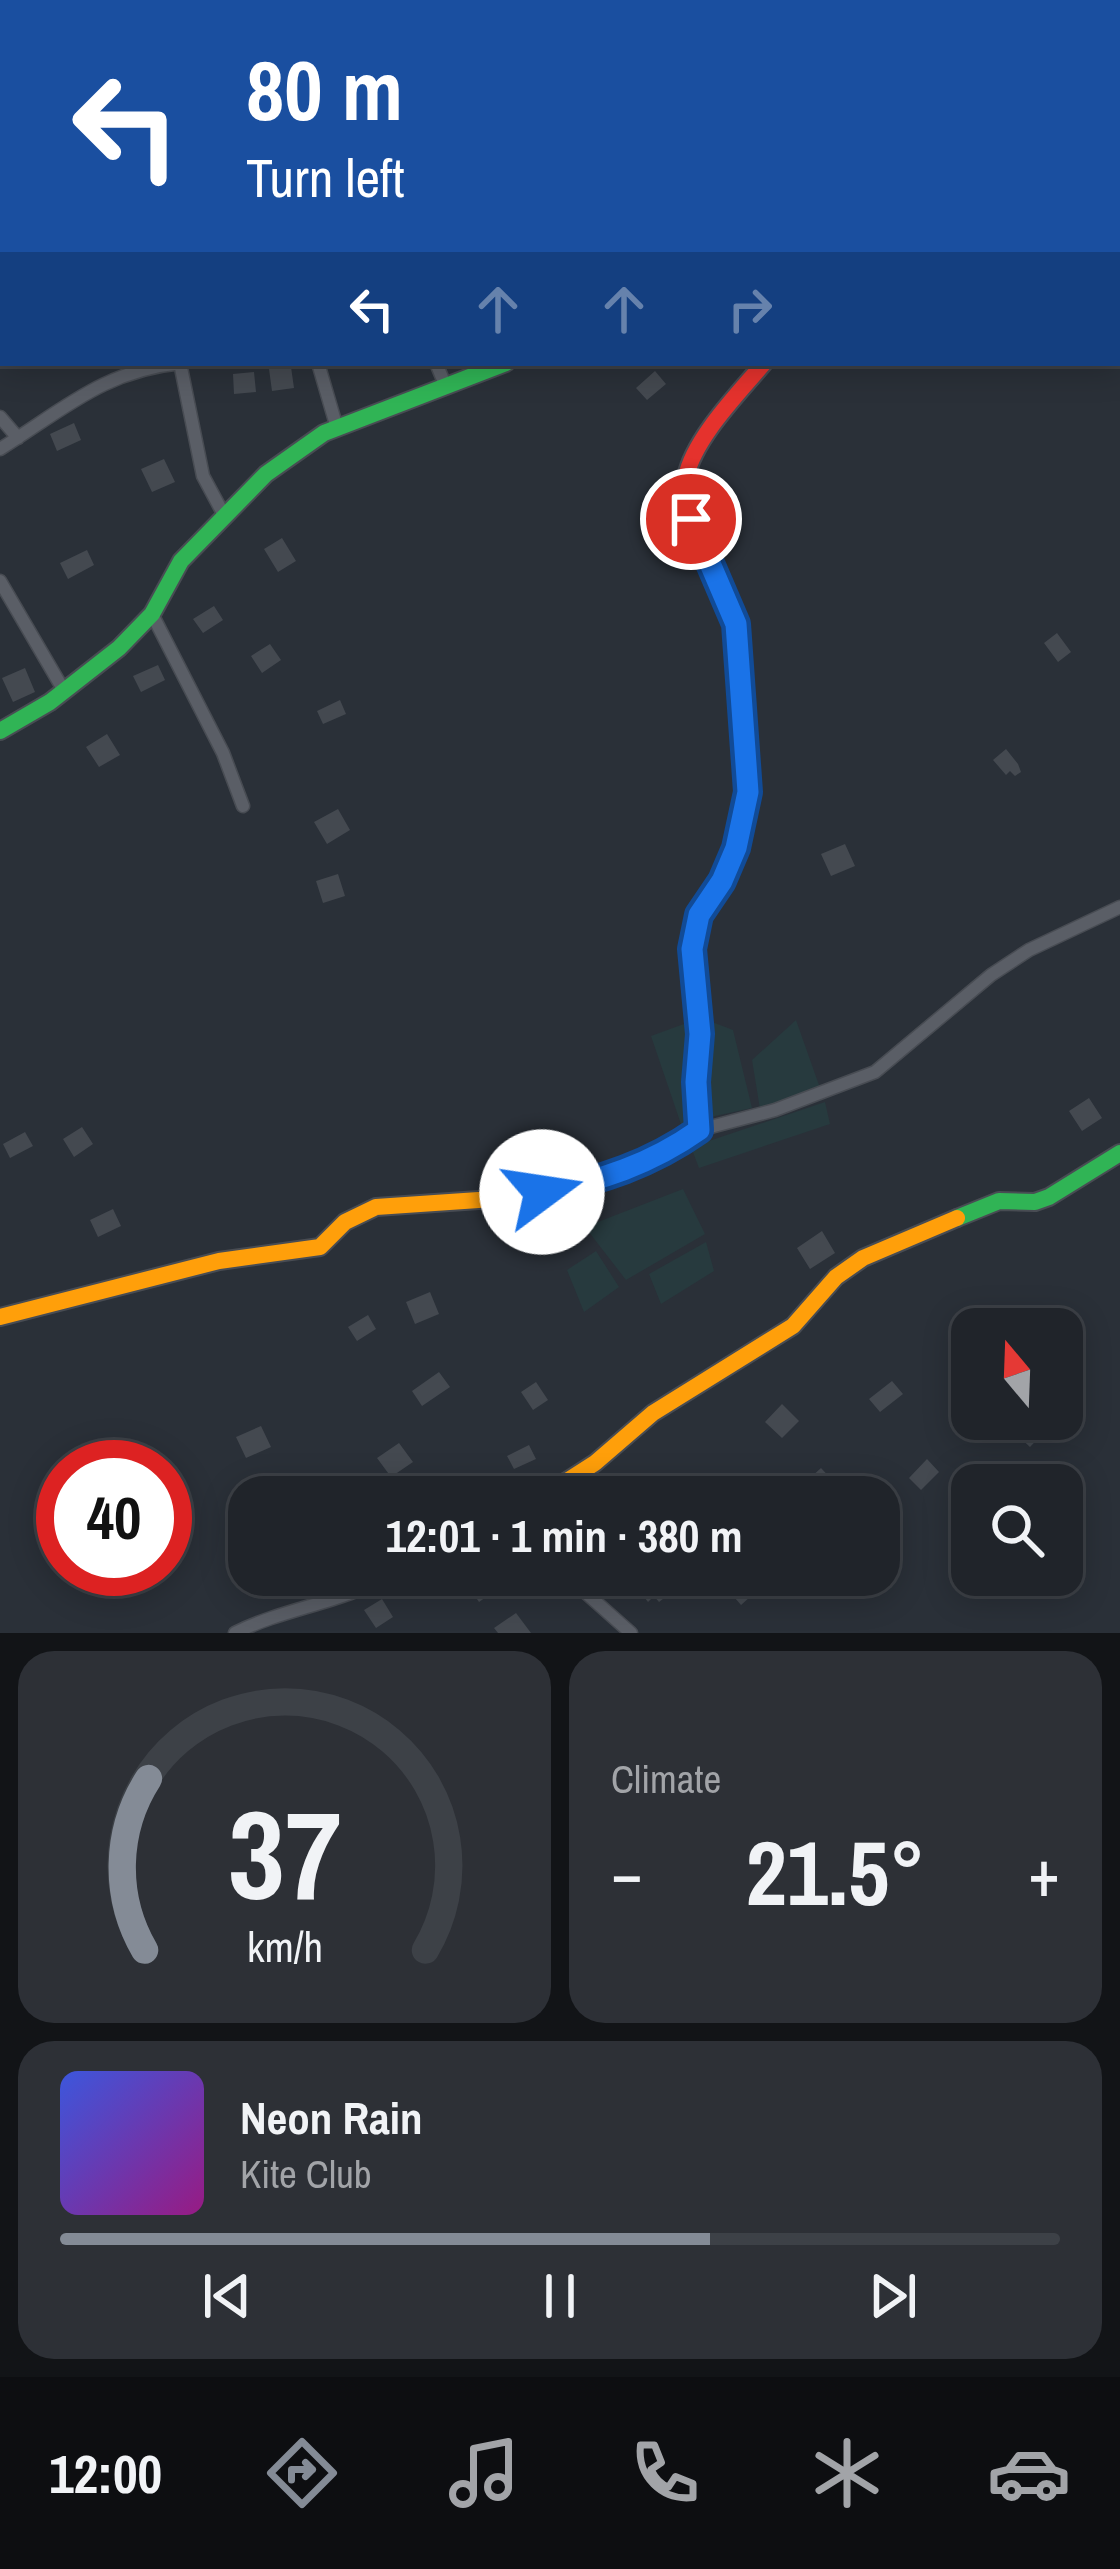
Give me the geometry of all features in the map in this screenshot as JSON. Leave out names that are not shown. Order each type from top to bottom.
[{"type":"street","points":[[0,449],[94,386],[147,366]]},
{"type":"street","points":[[181,366],[203,476],[224,514]]},
{"type":"street","points":[[319,366],[337,428]]},
{"type":"street","points":[[437,366],[446,387]]},
{"type":"street","points":[[0,730],[50,702],[119,648],[152,614],[181,561],[266,473],[324,433],[498,366]]},
{"type":"street","points":[[699,1130],[700,1034],[692,949],[699,915],[722,881],[736,848],[748,792],[736,624],[691,519],[686,478],[709,430],[762,366]]},
{"type":"street","points":[[0,417],[18,438]]},
{"type":"street","points":[[0,581],[63,689]]},
{"type":"street","points":[[152,614],[223,753],[243,806]]},
{"type":"street","points":[[0,1317],[219,1261],[320,1247],[345,1222],[376,1208],[508,1198],[576,1185],[649,1162],[699,1130],[775,1110],[875,1072],[991,975],[1029,950],[1120,907]]},
{"type":"street","points":[[575,1476],[653,1413],[793,1326],[836,1277],[863,1258],[999,1201],[1035,1202],[1049,1197],[1120,1153]]},
{"type":"street","points":[[584,1470],[589,1476]]},
{"type":"street","points":[[235,1633],[265,1618],[338,1596]]},
{"type":"street","points":[[589,1596],[631,1633]]},
{"type":"green space","points":[[707,1020],[733,1030],[752,1108],[706,1118]]},
{"type":"green space","points":[[796,1020],[820,1088],[760,1109],[752,1060]]},
{"type":"green space","points":[[692,1021],[694,1128],[684,1133],[651,1036]]},
{"type":"green space","points":[[825,1102],[830,1124],[699,1168],[691,1147]]},
{"type":"green space","points":[[683,1189],[705,1234],[626,1280],[585,1227]]},
{"type":"green space","points":[[706,1242],[714,1271],[661,1304],[649,1274]]},
{"type":"green space","points":[[596,1251],[619,1287],[584,1312],[567,1270]]},
{"type":"building","points":[[291,367],[294,388],[272,391],[269,369]]},
{"type":"building","points":[[655,371],[666,384],[647,400],[636,388]]},
{"type":"building","points":[[254,372],[256,392],[234,394],[233,374]]},
{"type":"building","points":[[74,423],[81,440],[57,451],[50,434]]},
{"type":"building","points":[[164,459],[175,482],[152,492],[141,469]]},
{"type":"building","points":[[282,538],[296,561],[278,572],[264,549]]},
{"type":"building","points":[[87,550],[94,565],[68,579],[60,563]]},
{"type":"building","points":[[214,606],[223,620],[203,633],[193,619]]},
{"type":"building","points":[[1057,633],[1071,652],[1058,662],[1044,643]]},
{"type":"building","points":[[270,644],[281,660],[262,673],[251,656]]},
{"type":"building","points":[[158,665],[165,680],[141,692],[133,676]]},
{"type":"building","points":[[25,668],[35,692],[13,702],[2,678]]},
{"type":"building","points":[[340,700],[346,714],[323,724],[317,711]]},
{"type":"building","points":[[107,734],[120,755],[99,767],[86,747]]},
{"type":"building","points":[[1006,749],[1021,772],[1015,776],[1010,771],[1006,775],[993,760]]},
{"type":"building","points":[[338,809],[350,830],[327,844],[314,822]]},
{"type":"building","points":[[845,844],[855,866],[831,876],[821,854]]},
{"type":"building","points":[[338,874],[345,896],[323,903],[316,881]]},
{"type":"building","points":[[1089,1098],[1102,1118],[1082,1131],[1069,1111]]},
{"type":"building","points":[[82,1127],[93,1144],[74,1157],[63,1139]]},
{"type":"building","points":[[25,1132],[33,1146],[10,1158],[3,1144]]},
{"type":"building","points":[[113,1209],[121,1226],[98,1237],[90,1220]]},
{"type":"building","points":[[822,1231],[835,1253],[810,1269],[797,1248]]},
{"type":"building","points":[[430,1292],[439,1314],[415,1324],[406,1302]]},
{"type":"building","points":[[368,1315],[376,1329],[357,1341],[348,1327]]},
{"type":"building","points":[[439,1372],[450,1387],[422,1406],[412,1391]]},
{"type":"building","points":[[892,1381],[903,1394],[880,1412],[869,1399]]},
{"type":"building","points":[[536,1382],[548,1400],[533,1410],[521,1392]]},
{"type":"building","points":[[782,1404],[799,1421],[782,1438],[765,1422]]},
{"type":"building","points":[[261,1426],[271,1447],[246,1458],[236,1437]]},
{"type":"building","points":[[399,1443],[413,1462],[390,1476],[377,1458]]},
{"type":"building","points":[[529,1445],[536,1459],[514,1469],[507,1456]]},
{"type":"building","points":[[927,1459],[939,1472],[921,1490],[909,1478]]},
{"type":"building","points":[[382,1599],[393,1617],[376,1628],[364,1610]]},
{"type":"building","points":[[516,1613],[531,1633],[498,1633],[494,1628]]},
{"type":"traffic: fast","points":[[0,731],[50,702],[119,648],[152,614],[181,561],[266,474],[324,433],[498,366]]},
{"type":"traffic: fast","points":[[957,1218],[999,1201],[1035,1202],[1049,1197],[1120,1153]]},
{"type":"traffic: slow","points":[[0,1317],[219,1261],[320,1247],[345,1222],[376,1207],[508,1198],[576,1185],[649,1162],[699,1130],[700,1035],[693,951],[698,919],[706,904]]},
{"type":"traffic: slow","points":[[575,1476],[653,1413],[793,1326],[836,1277],[863,1258],[957,1218]]},
{"type":"traffic: jam","points":[[706,904],[741,826],[745,749],[736,625],[694,529],[686,477],[708,432],[761,366]]},
{"type":"route","points":[[542,1192],[649,1162],[699,1130],[700,1034],[692,949],[699,915],[722,881],[736,848],[748,792],[736,624],[691,519]]}]
